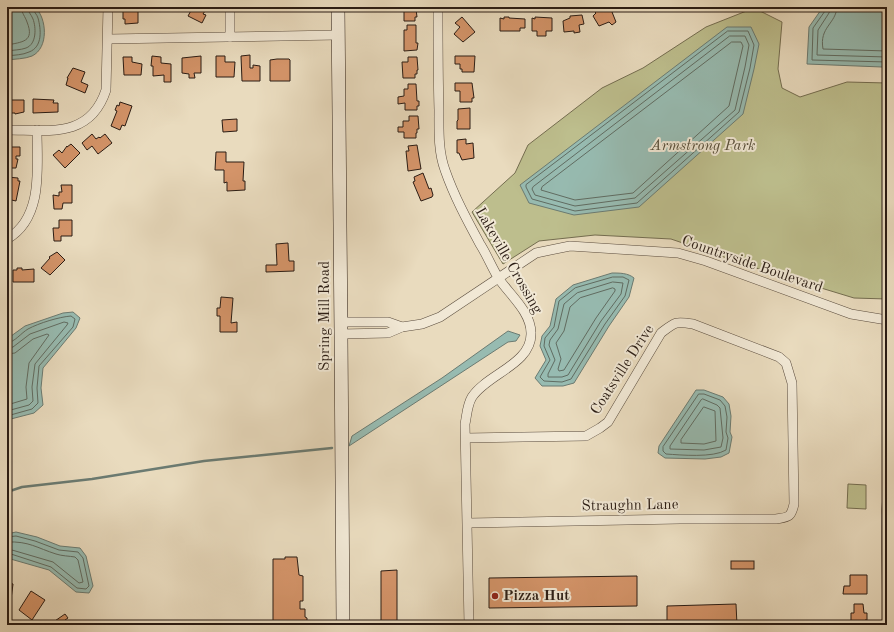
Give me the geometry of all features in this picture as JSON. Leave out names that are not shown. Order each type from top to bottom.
[{"type":"street","points":[[7,130],[62,130],[76,126],[94,112],[102,100],[106,90],[108,7]]},
{"type":"street","points":[[230,7],[230,37]]},
{"type":"street","name":"Spring Mill Road","points":[[338,7],[337,35],[343,625]]},
{"type":"street","name":"Lakeville Crossing","points":[[438,7],[439,142],[441,158],[449,183],[464,215],[499,278],[528,317],[532,332],[531,342],[526,352],[478,390],[472,398],[468,408],[465,424],[469,625]]},
{"type":"street","points":[[108,39],[337,35]]},
{"type":"street","points":[[7,239],[22,226],[32,208],[37,185],[37,130]]},
{"type":"street","name":"Countryside Boulevard","points":[[341,328],[388,333],[402,327],[422,324],[440,317],[536,253],[570,246],[678,253],[706,261],[851,314],[887,320]]},
{"type":"street","name":"Coatsville Drive","points":[[466,438],[586,436],[608,422],[661,333],[678,322],[693,324],[779,357],[786,363],[792,383],[794,504],[791,515]]},
{"type":"street","points":[[887,502],[887,592]]},
{"type":"street","name":"Straughn Lane","points":[[468,523],[680,519],[776,519],[791,515]]},
{"type":"green space","name":"Armstrong Park","points":[[754,8],[782,22],[778,69],[782,88],[800,97],[847,82],[887,83],[887,299],[854,298],[762,270],[671,239],[595,235],[539,241],[503,264],[472,212],[515,173],[528,145],[602,88],[643,68],[706,27]]},
{"type":"green space","points":[[848,484],[866,485],[866,509],[847,508]]},
{"type":"water","points":[[7,7],[35,7],[39,12],[44,25],[44,40],[38,52],[32,56],[7,60]]},
{"type":"water","points":[[823,7],[887,7],[887,66],[807,64],[809,27]]},
{"type":"water","points":[[727,27],[751,27],[759,44],[743,114],[639,207],[574,215],[529,203],[520,185]]},
{"type":"water","points":[[612,273],[627,274],[634,278],[629,297],[609,326],[574,383],[563,386],[542,386],[535,378],[546,360],[540,346],[542,336],[550,326],[556,299],[573,285]]},
{"type":"water","points":[[73,312],[80,318],[76,328],[43,368],[41,388],[43,405],[34,413],[7,420],[7,339],[25,326],[63,313]]},
{"type":"water","points":[[508,331],[520,335],[516,341],[508,342],[349,446],[352,436],[442,378]]},
{"type":"water","points":[[696,390],[704,390],[723,397],[729,404],[731,416],[730,432],[732,437],[729,453],[721,457],[705,459],[665,458],[658,453],[659,446]]},
{"type":"water","points":[[16,532],[37,537],[60,546],[80,548],[86,556],[93,586],[89,593],[76,592],[49,570],[7,558],[7,534]]},
{"type":"building","points":[[123,7],[138,7],[138,23],[125,24],[125,19],[123,19]]},
{"type":"building","points":[[193,7],[207,8],[203,14],[206,15],[202,23],[188,16]]},
{"type":"building","points":[[418,7],[418,9],[416,9],[417,17],[415,17],[415,21],[404,21],[404,8]]},
{"type":"building","points":[[599,7],[614,7],[616,10],[612,12],[616,22],[612,25],[609,22],[599,26],[593,16],[596,13],[595,12],[601,9]]},
{"type":"building","points":[[582,15],[584,24],[579,25],[580,32],[564,32],[563,21],[570,18],[570,16]]},
{"type":"building","points":[[462,17],[475,32],[463,42],[454,34],[460,27],[455,23]]},
{"type":"building","points":[[504,17],[525,19],[525,28],[520,28],[520,31],[500,31],[500,18],[504,19]]},
{"type":"building","points":[[535,17],[552,18],[552,31],[546,31],[546,36],[537,36],[537,31],[532,31],[532,18],[535,19]]},
{"type":"building","points":[[407,25],[416,25],[416,43],[418,43],[417,50],[404,51],[404,30],[407,30]]},
{"type":"building","points":[[250,55],[250,68],[253,68],[253,65],[260,66],[260,81],[242,81],[241,56]]},
{"type":"building","points":[[152,56],[161,57],[161,63],[171,64],[171,82],[164,82],[164,75],[153,76],[153,66],[151,66]]},
{"type":"building","points":[[201,56],[201,73],[194,73],[195,78],[189,78],[189,74],[182,73],[182,58]]},
{"type":"building","points":[[216,56],[225,56],[225,62],[235,62],[234,77],[216,77]]},
{"type":"building","points":[[455,56],[475,56],[474,72],[462,72],[462,69],[460,69],[460,64],[455,64]]},
{"type":"building","points":[[123,57],[132,57],[132,62],[142,64],[141,75],[124,75]]},
{"type":"building","points":[[408,57],[417,57],[418,70],[417,74],[415,74],[415,78],[403,78],[402,62],[408,62]]},
{"type":"building","points":[[270,60],[290,60],[290,81],[270,81]]},
{"type":"building","points":[[73,68],[85,72],[81,82],[88,85],[85,93],[66,85],[67,78]]},
{"type":"building","points":[[455,83],[472,83],[474,98],[472,98],[472,102],[460,102],[460,91],[455,91]]},
{"type":"building","points":[[408,84],[416,84],[417,101],[419,101],[417,110],[405,110],[405,103],[398,104],[398,97],[404,96],[404,89],[408,89]]},
{"type":"building","points":[[33,99],[54,100],[53,103],[58,103],[58,112],[33,113]]},
{"type":"building","points":[[7,100],[24,100],[24,112],[15,114],[7,113]]},
{"type":"building","points":[[120,102],[132,106],[125,126],[122,125],[120,130],[111,126],[117,111],[115,110],[117,105],[119,106]]},
{"type":"building","points":[[470,108],[470,129],[457,129],[458,109]]},
{"type":"building","points":[[409,116],[418,116],[419,129],[417,129],[416,138],[404,138],[404,132],[398,132],[398,127],[403,127],[403,121],[409,121]]},
{"type":"building","points":[[237,119],[237,131],[223,132],[222,120]]},
{"type":"building","points":[[92,134],[96,139],[105,134],[112,143],[98,154],[92,146],[87,150],[82,143]]},
{"type":"building","points":[[466,139],[466,144],[473,143],[474,158],[462,160],[459,153],[457,153],[457,140]]},
{"type":"building","points":[[71,144],[80,153],[65,168],[53,155],[59,150],[62,153],[67,146]]},
{"type":"building","points":[[417,145],[421,169],[408,171],[406,151],[409,151],[408,146]]},
{"type":"building","points":[[7,147],[20,147],[20,156],[16,156],[16,159],[18,159],[16,168],[7,168]]},
{"type":"building","points":[[216,152],[226,152],[226,162],[244,162],[243,181],[245,181],[245,190],[227,191],[227,182],[224,183],[224,170],[215,170]]},
{"type":"building","points":[[423,173],[433,195],[432,197],[421,201],[413,182],[415,181],[414,177]]},
{"type":"building","points":[[7,177],[18,178],[18,181],[20,181],[16,201],[7,199]]},
{"type":"building","points":[[61,185],[72,185],[72,203],[63,203],[62,209],[54,209],[53,195],[59,196],[59,192],[62,192]]},
{"type":"building","points":[[59,220],[72,220],[72,236],[61,236],[61,241],[54,241],[53,228],[59,228]]},
{"type":"building","points":[[288,243],[289,261],[294,261],[294,271],[266,272],[266,265],[277,265],[276,244]]},
{"type":"building","points":[[57,252],[65,260],[50,275],[41,268],[50,258],[49,257]]},
{"type":"building","points":[[17,268],[22,268],[22,270],[34,269],[34,282],[13,282],[13,270],[17,270]]},
{"type":"building","points":[[221,297],[233,298],[231,323],[237,322],[237,332],[220,332],[220,316],[217,316],[217,308],[220,308]]},
{"type":"building","points":[[285,557],[297,557],[299,575],[303,576],[303,601],[300,601],[300,609],[305,609],[307,625],[273,625],[273,559],[285,559]]},
{"type":"building","points":[[731,561],[754,561],[754,569],[731,569]]},
{"type":"building","points":[[397,570],[397,625],[381,625],[381,571]]},
{"type":"building","points":[[850,575],[867,575],[867,594],[843,594],[844,586],[850,586]]},
{"type":"building","points":[[637,576],[637,606],[489,608],[489,578]]},
{"type":"building","points":[[7,582],[13,584],[10,607],[7,607]]},
{"type":"building","points":[[31,591],[45,600],[32,620],[19,610]]},
{"type":"building","points":[[736,604],[737,625],[667,625],[667,606]]},
{"type":"building","points":[[854,604],[863,604],[864,613],[867,613],[867,620],[865,620],[865,624],[851,624],[851,613],[854,613]]},
{"type":"building","points":[[65,614],[68,618],[65,620],[69,625],[49,625]]},
{"type":"waterway","points":[[7,492],[22,487],[92,479],[204,461],[332,448]]},
{"type":"place","name":"Pizza Hut","points":[[495,596]]}]
